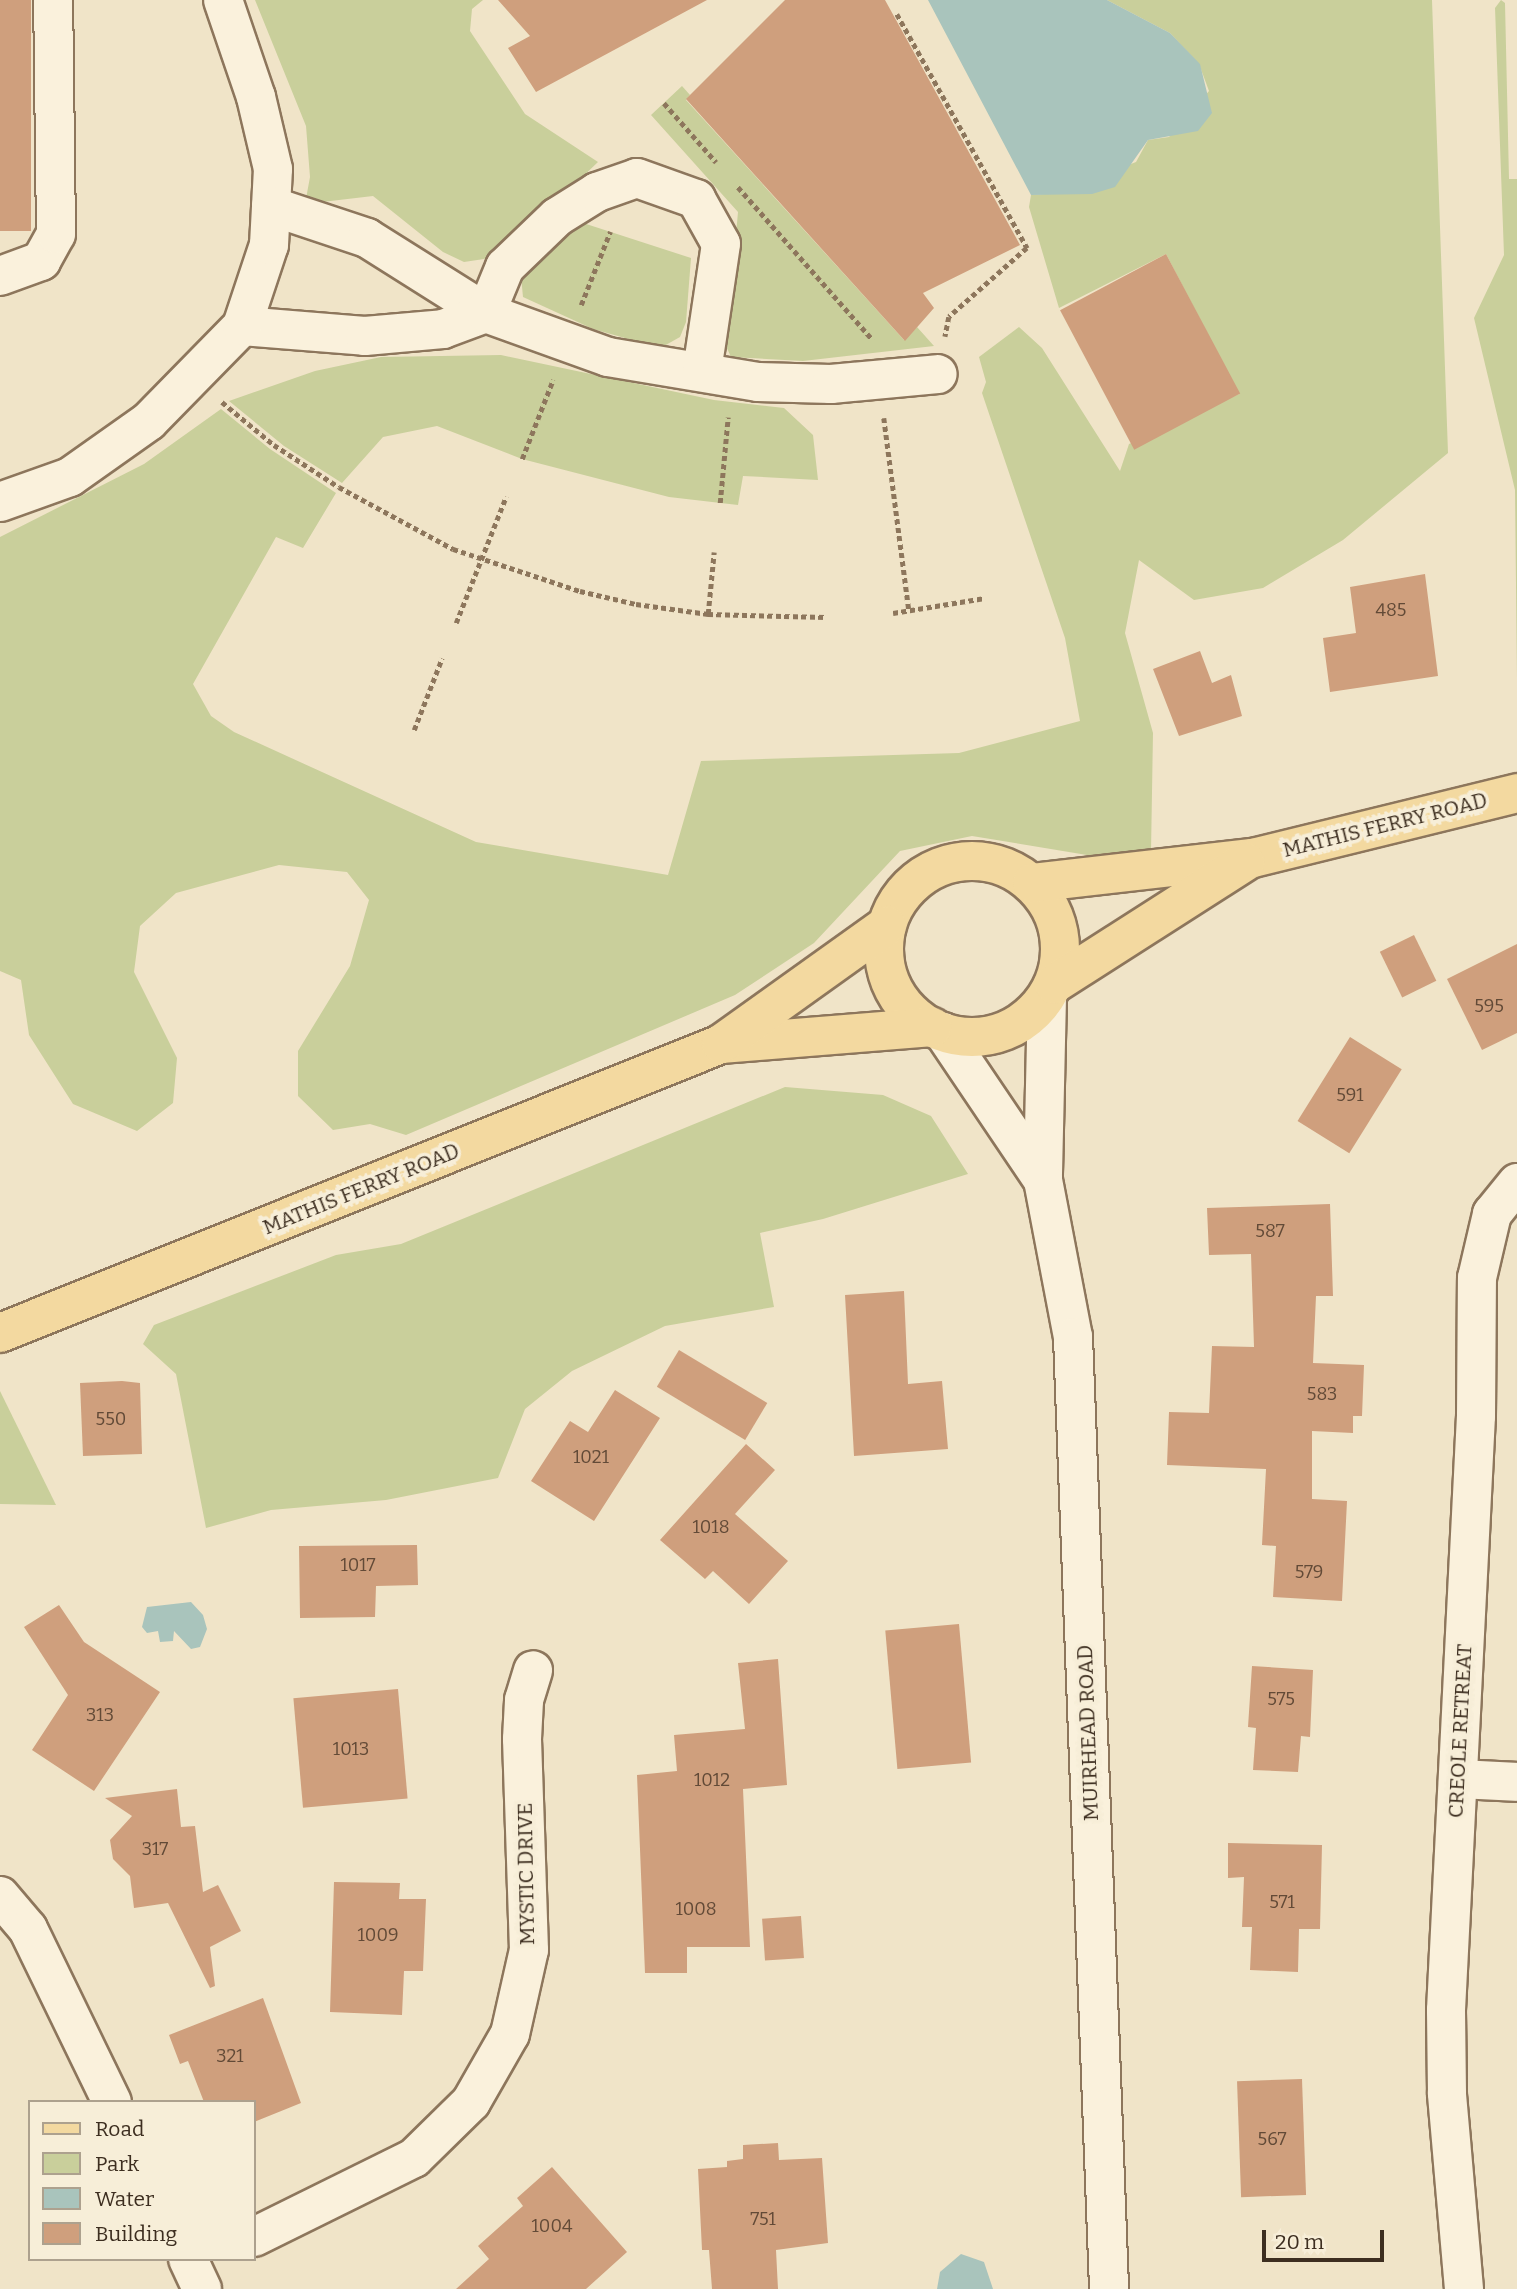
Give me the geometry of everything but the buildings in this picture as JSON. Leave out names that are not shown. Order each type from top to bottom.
[{"type":"main road","name":"MATHIS FERRY ROAD","points":[[1032,883],[1252,858],[1517,793]]},
{"type":"main road","name":"MATHIS FERRY ROAD","points":[[1050,990],[1252,858]]},
{"type":"main road","points":[[993,863],[1032,883],[1050,904],[1059,930],[1061,958],[1050,990],[1012,1028],[990,1035],[938,1030],[897,995],[887,973],[884,949],[887,925],[909,886],[948,864],[993,863]]},
{"type":"main road","name":"MATHIS FERRY ROAD","points":[[0,1333],[721,1044],[887,925]]},
{"type":"main road","name":"MATHIS FERRY ROAD","points":[[721,1044],[938,1030]]},
{"type":"street","points":[[0,276],[40,261],[56,234],[53,0]]},
{"type":"street","points":[[0,502],[70,477],[149,421],[242,326],[269,245],[273,169],[256,97],[223,0]]},
{"type":"street","points":[[242,326],[365,336],[443,329],[485,313],[505,267],[557,217],[597,192],[637,178],[696,199],[721,244],[702,372]]},
{"type":"street","points":[[271,206],[367,239],[485,313],[608,357],[758,382],[831,384],[938,374]]},
{"type":"street","name":"MUIRHEAD ROAD","points":[[1050,990],[1043,1180],[1073,1338],[1109,2289]]},
{"type":"street","name":"MUIRHEAD ROAD","points":[[938,1030],[1043,1180]]},
{"type":"street","name":"CREOLE RETREAT","points":[[1464,2289],[1448,2107],[1446,2010],[1476,1416],[1477,1278],[1492,1214],[1517,1183]]},
{"type":"street","name":"MYSTIC DRIVE","points":[[256,2236],[414,2158],[471,2102],[509,2034],[529,1950],[522,1739],[524,1700],[533,1670]]},
{"type":"street","points":[[1458,1779],[1517,1782]]},
{"type":"street","points":[[0,1896],[28,1929],[111,2100]]},
{"type":"path","points":[[897,14],[1027,248],[949,317],[938,374]]},
{"type":"path","points":[[664,103],[723,170]]},
{"type":"path","points":[[580,310],[637,178]]},
{"type":"path","points":[[732,180],[872,334],[873,344]]},
{"type":"path","points":[[522,458],[559,366]]},
{"type":"path","points":[[193,378],[274,446],[387,517],[481,560],[580,591],[708,614],[826,617]]},
{"type":"path","points":[[883,413],[909,611]]},
{"type":"path","points":[[720,503],[728,415]]},
{"type":"path","points":[[456,623],[506,497]]},
{"type":"path","points":[[708,614],[714,552]]},
{"type":"path","points":[[892,613],[985,598]]},
{"type":"path","points":[[414,730],[442,658]]},
{"type":"green space","points":[[255,0],[483,0],[472,9],[470,31],[525,114],[598,162],[508,248],[484,259],[464,262],[443,252],[373,196],[305,204],[310,177],[306,126]]},
{"type":"green space","points":[[1107,0],[1432,0],[1448,453],[1343,540],[1263,588],[1194,600],[1139,560],[1125,633],[1153,733],[1151,852],[1093,856],[972,836],[900,851],[814,943],[735,995],[406,1135],[370,1124],[333,1130],[298,1096],[298,1051],[350,966],[369,900],[347,872],[279,865],[176,893],[140,926],[134,972],[177,1058],[173,1103],[137,1131],[73,1104],[29,1035],[21,980],[0,971],[0,537],[144,464],[221,409],[270,449],[336,493],[303,548],[276,537],[193,684],[211,716],[234,732],[476,842],[668,875],[701,761],[959,753],[1080,721],[1065,638],[982,393],[986,382],[979,357],[1019,327],[1042,348],[1120,471],[1129,444],[1239,394],[1166,254],[1059,308],[1029,207],[1031,195],[1058,193],[1136,162],[1148,140],[1169,137],[1209,91],[1199,64],[1170,33]]},
{"type":"green space","points":[[1501,0],[1505,3],[1509,179],[1517,179],[1517,680],[1515,490],[1474,318],[1504,255],[1495,8]]},
{"type":"green space","points":[[682,86],[690,95],[686,100],[904,340],[917,327],[934,346],[803,361],[731,357],[726,346],[738,212],[651,115]]},
{"type":"green space","points":[[580,222],[691,258],[686,322],[680,337],[664,346],[646,344],[593,329],[523,297],[521,276]]},
{"type":"green space","points":[[501,355],[714,400],[784,408],[813,435],[818,480],[743,476],[738,505],[669,497],[522,459],[437,426],[383,437],[342,483],[284,446],[229,401],[315,371],[381,357]]},
{"type":"green space","points":[[785,1087],[883,1095],[931,1116],[968,1174],[823,1219],[760,1233],[774,1307],[665,1326],[572,1371],[525,1409],[498,1478],[386,1500],[271,1510],[206,1528],[176,1374],[143,1344],[154,1325],[336,1255],[401,1244]]},
{"type":"green space","points":[[0,1391],[56,1505],[0,1504]]},
{"type":"water","points":[[928,0],[1107,0],[1170,33],[1200,64],[1212,113],[1198,131],[1148,140],[1115,187],[1092,194],[1031,195]]},
{"type":"water","points":[[191,1602],[203,1615],[207,1629],[200,1647],[191,1649],[174,1631],[173,1641],[160,1642],[158,1631],[147,1633],[142,1627],[147,1607]]},
{"type":"water","points":[[961,2254],[984,2262],[993,2289],[937,2289],[940,2272]]}]
